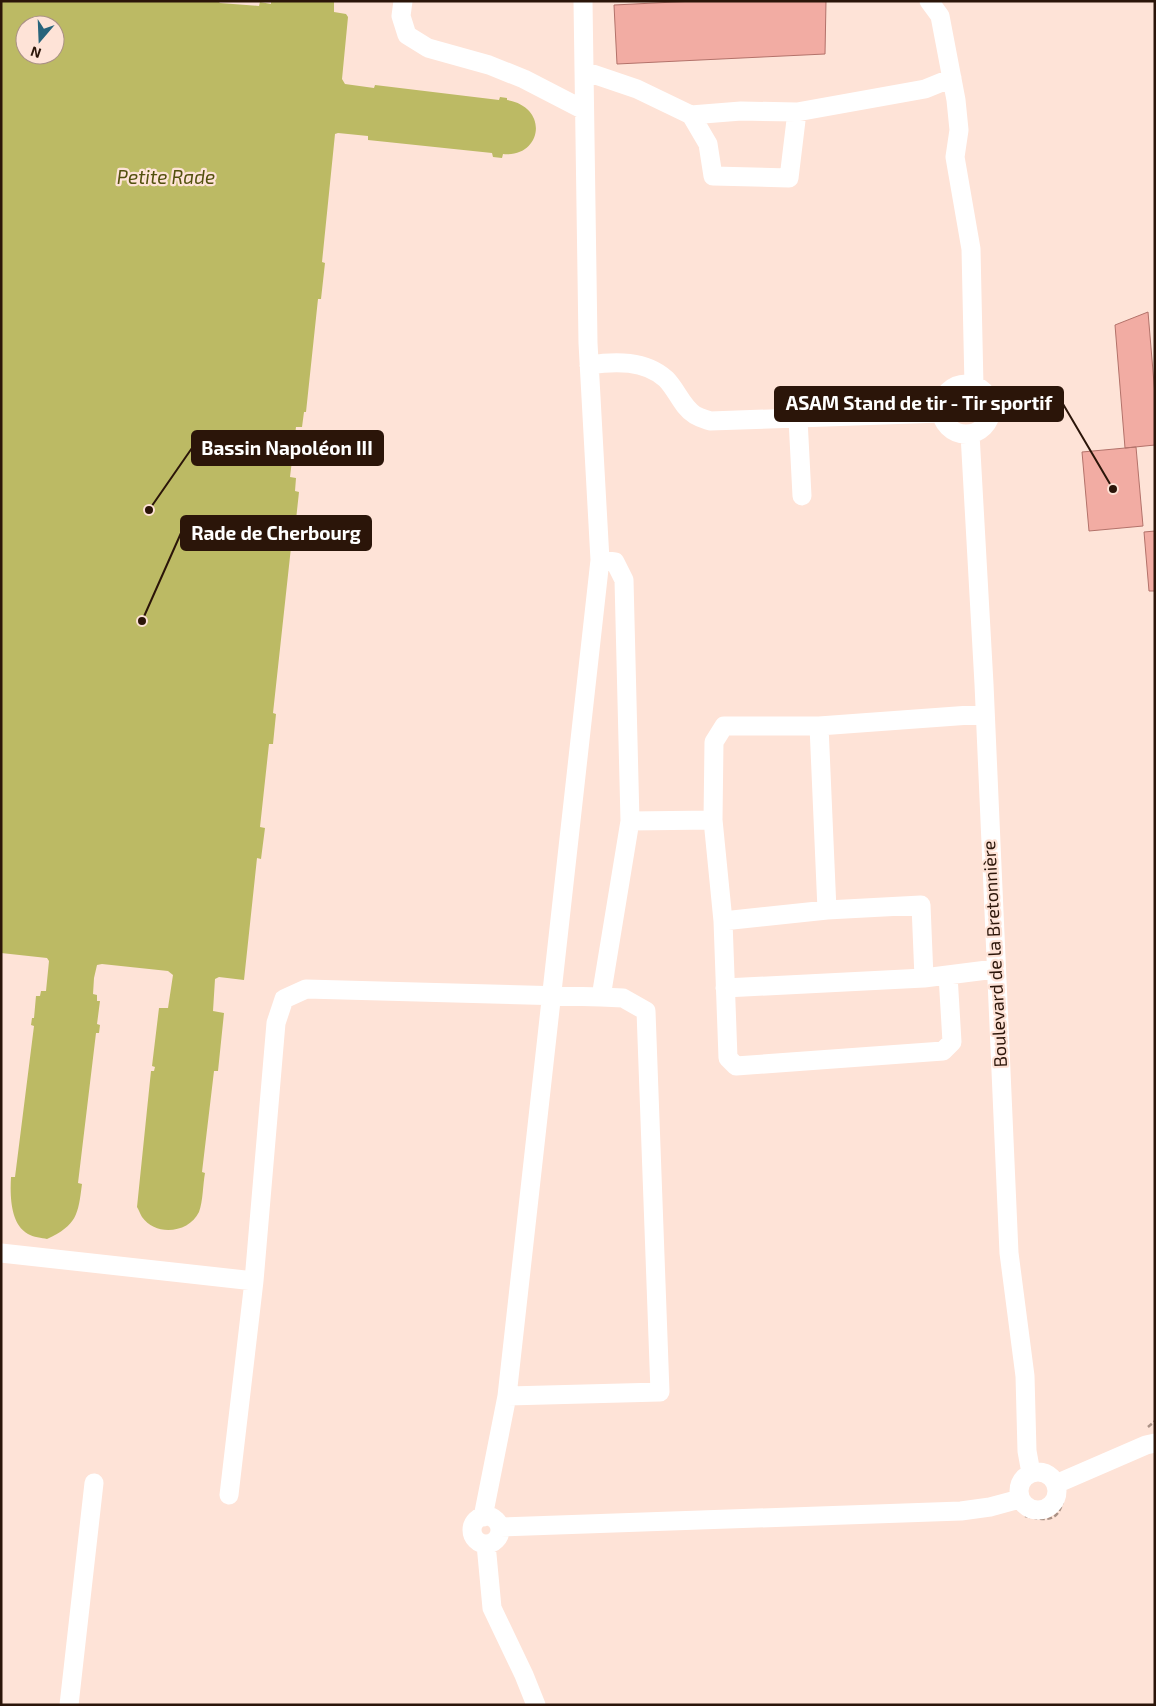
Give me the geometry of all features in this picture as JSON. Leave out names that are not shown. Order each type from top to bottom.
[{"type":"lane","points":[[403,1],[401,16],[407,35],[428,48],[489,65],[524,79],[584,110]]},
{"type":"lane","points":[[483,1517],[507,1396],[600,560],[589,365],[583,1]]},
{"type":"lane","points":[[929,1],[940,16],[952,78],[959,130],[955,156],[971,249],[974,386]]},
{"type":"lane","points":[[584,71],[636,89],[691,115],[741,111],[797,112],[925,89],[952,78]]},
{"type":"lane","points":[[691,115],[708,144],[713,176],[789,178],[797,112]]},
{"type":"lane","points":[[589,365],[607,362],[628,363],[652,369],[667,380],[694,414],[710,421],[941,413]]},
{"type":"lane","points":[[966,384],[974,386],[987,396],[991,412],[988,420],[984,427],[970,434],[954,432],[948,427],[941,413],[941,404],[944,397],[957,386],[966,384]]},
{"type":"lane","points":[[798,418],[802,496]]},
{"type":"lane","name":"Boulevard de la Bretonnière","points":[[970,434],[1010,1253],[1025,1376],[1028,1451],[1031,1474]]},
{"type":"lane","points":[[600,560],[615,562],[624,580],[630,821],[601,997]]},
{"type":"lane","points":[[948,975],[952,1042],[943,1051],[736,1066],[728,1058],[723,922],[713,820],[714,742],[724,726],[820,726],[984,714]]},
{"type":"lane","points":[[820,726],[827,910]]},
{"type":"lane","points":[[630,821],[713,820]]},
{"type":"lane","points":[[723,922],[827,910],[921,905],[924,978]]},
{"type":"lane","points":[[725,988],[924,978],[995,969]]},
{"type":"lane","points":[[228,1495],[254,1281],[276,1024],[284,999],[306,989],[623,998],[646,1011],[660,1392],[507,1396]]},
{"type":"lane","points":[[1,1253],[254,1281]]},
{"type":"lane","points":[[1057,1488],[1146,1445],[1155,1443]]},
{"type":"lane","points":[[1057,1488],[1155,1450]]},
{"type":"lane","points":[[1041,1472],[1048,1474],[1057,1488],[1055,1502],[1044,1510],[1032,1510],[1026,1507],[1020,1499],[1020,1484],[1024,1478],[1031,1474],[1041,1472]]},
{"type":"lane","points":[[69,1705],[94,1483]]},
{"type":"lane","points":[[500,1527],[961,1511],[990,1507],[1020,1499]]},
{"type":"lane","points":[[483,1517],[492,1517],[500,1527],[499,1535],[494,1542],[486,1544],[478,1541],[472,1530],[475,1522],[483,1517]]},
{"type":"lane","points":[[486,1544],[492,1608],[536,1705]]},
{"type":"water","name":"Petite Rade","points":[[1,1],[218,1],[220,3],[259,6],[260,2],[271,4],[271,1],[334,1],[334,12],[346,14],[348,17],[342,79],[345,84],[374,88],[375,85],[499,100],[500,97],[507,98],[507,100],[521,104],[530,112],[535,121],[536,131],[533,141],[526,148],[516,153],[503,154],[502,158],[493,157],[492,153],[368,140],[368,136],[335,134],[322,262],[325,263],[321,299],[318,299],[306,412],[304,412],[302,427],[296,427],[290,477],[296,478],[295,491],[299,492],[295,529],[293,529],[273,713],[276,714],[273,744],[269,744],[260,827],[265,828],[261,859],[257,858],[244,980],[219,977],[215,979],[213,1011],[224,1013],[218,1071],[214,1071],[202,1172],[205,1173],[201,1203],[199,1212],[188,1224],[172,1230],[155,1228],[142,1217],[137,1207],[151,1071],[154,1071],[155,1067],[152,1066],[159,1008],[168,1008],[173,975],[168,971],[102,964],[97,965],[94,978],[93,994],[97,995],[97,1001],[100,1001],[97,1024],[100,1025],[99,1033],[96,1033],[78,1183],[82,1184],[77,1211],[65,1229],[47,1239],[28,1234],[22,1229],[14,1216],[11,1200],[11,1177],[15,1177],[34,1026],[31,1025],[32,1018],[34,1018],[36,996],[40,996],[41,991],[46,991],[49,961],[47,958],[1,953]]},
{"type":"building","points":[[695,1],[826,1],[825,54],[617,64],[614,5]]},
{"type":"building","points":[[1148,312],[1155,395],[1155,445],[1125,448],[1115,325]]},
{"type":"building","points":[[1136,447],[1143,526],[1089,531],[1082,452]]},
{"type":"building","points":[[1155,531],[1155,591],[1149,591],[1144,532]]},
{"type":"place","name":"ASAM Stand de tir - Tir sportif","points":[[1113,489]]},
{"type":"place","name":"Bassin Napoléon III","points":[[149,510]]},
{"type":"place","name":"Rade de Cherbourg","points":[[142,621]]}]
